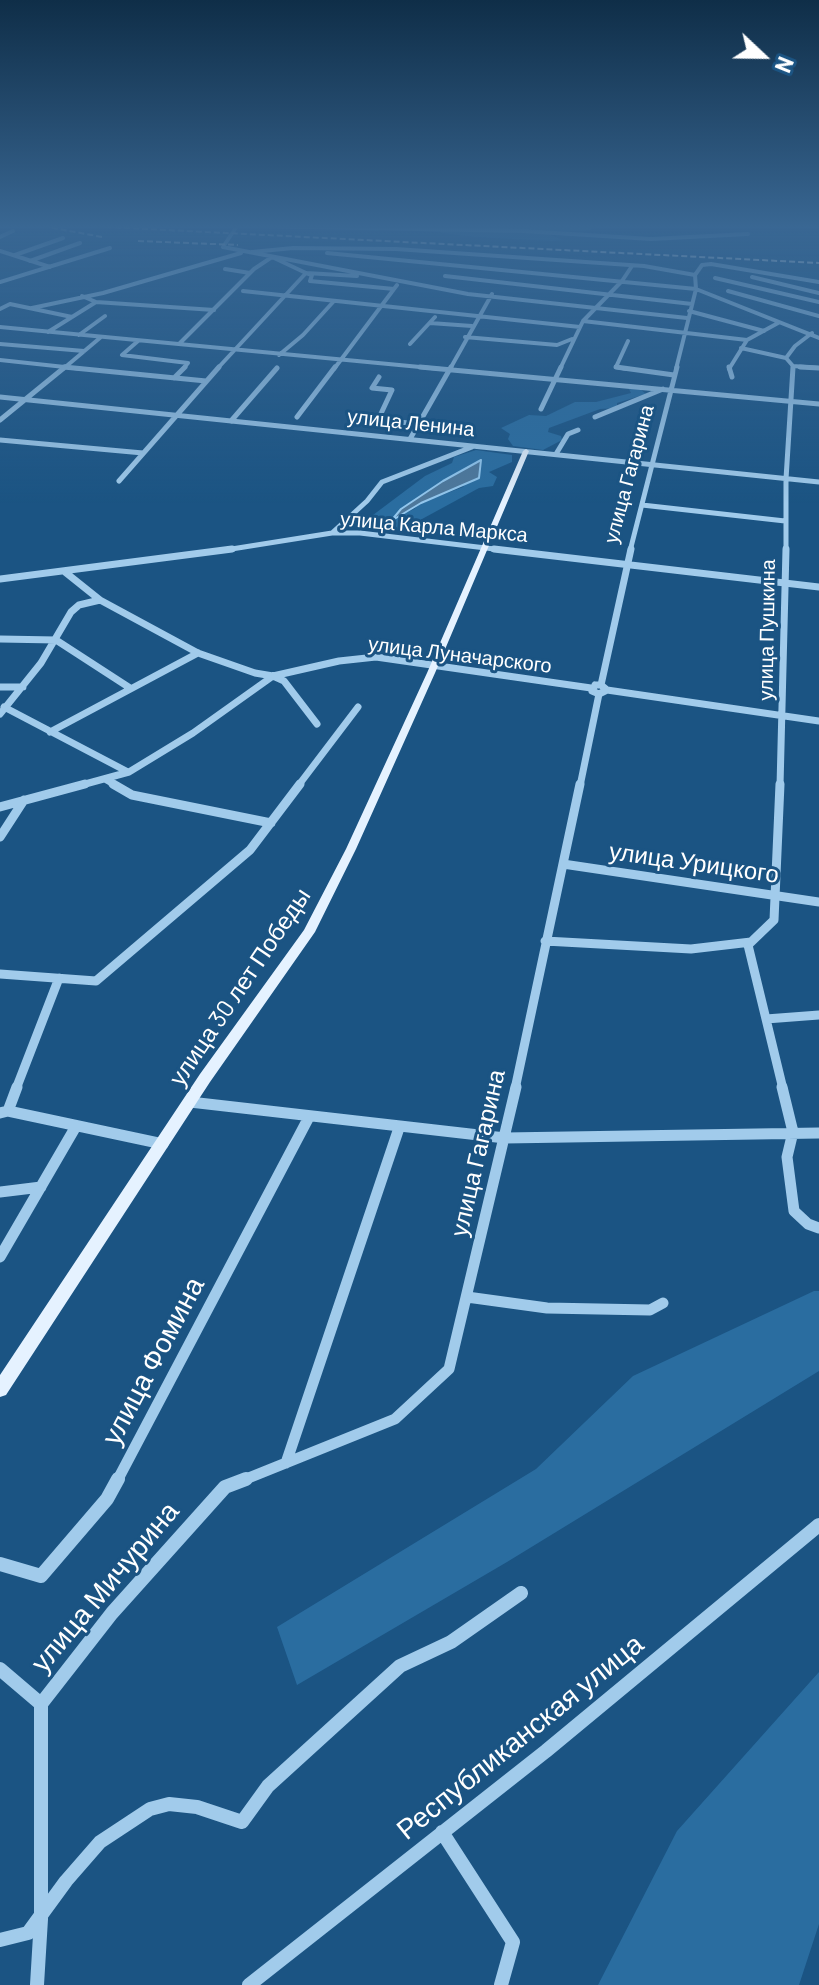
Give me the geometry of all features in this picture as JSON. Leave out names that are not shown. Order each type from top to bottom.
[{"type":"main road","name":"улица 30 лет Победы","points":[[0,1389],[190,1102],[309,932],[351,849],[526,451]]},
{"type":"street","points":[[48,332],[69,319]]},
{"type":"street","points":[[79,335],[101,319]]},
{"type":"street","points":[[179,344],[205,319]]},
{"type":"street","points":[[119,481],[263,319]]},
{"type":"street","points":[[279,355],[318,319]]},
{"type":"street","points":[[297,417],[374,319]]},
{"type":"street","points":[[410,344],[434,319]]},
{"type":"street","points":[[410,439],[451,370],[476,319]]},
{"type":"street","points":[[526,319],[747,340]]},
{"type":"street","points":[[541,409],[571,351],[572,339],[586,319]]},
{"type":"street","name":"улица Гагарина","points":[[225,1487],[395,1419],[449,1369],[505,1138],[625,564],[653,465],[687,319]]},
{"type":"street","points":[[718,319],[764,331]]},
{"type":"street","points":[[768,319],[819,335]]},
{"type":"street","points":[[430,323],[472,326]]},
{"type":"street","points":[[732,377],[729,367],[747,340],[778,323]]},
{"type":"street","points":[[0,328],[819,404]]},
{"type":"street","points":[[786,358],[808,334]]},
{"type":"street","points":[[0,420],[101,337]]},
{"type":"street","points":[[465,337],[557,345],[572,339]]},
{"type":"street","points":[[138,341],[122,355],[188,363],[174,378]]},
{"type":"street","points":[[628,341],[616,367],[674,375]]},
{"type":"street","points":[[0,344],[84,351]]},
{"type":"street","points":[[741,348],[786,358],[793,366],[819,368]]},
{"type":"street","points":[[0,360],[206,381]]},
{"type":"street","name":"улица Пушкина","points":[[751,942],[774,920],[786,479],[793,366]]},
{"type":"street","points":[[231,421],[277,368]]},
{"type":"street","points":[[379,377],[372,388],[392,390],[378,420],[419,424]]},
{"type":"street","points":[[595,417],[663,389]]},
{"type":"street","name":"улица Ленина","points":[[0,397],[819,482]]},
{"type":"street","points":[[556,454],[568,434],[578,430]]},
{"type":"street","points":[[0,440],[143,453]]},
{"type":"street","points":[[332,533],[367,501],[382,482],[473,447]]},
{"type":"street","points":[[642,505],[785,521]]},
{"type":"street","name":"улица Карла Маркса","points":[[0,579],[332,533],[385,535],[819,587]]},
{"type":"street","name":"улица Луначарского","points":[[65,572],[100,600],[198,653],[236,668],[273,676],[339,661],[376,657],[819,721]]},
{"type":"street","points":[[100,600],[79,605],[71,612],[56,640],[23,687],[2,710],[129,772]]},
{"type":"street","points":[[0,639],[56,640],[130,688]]},
{"type":"street","points":[[50,732],[198,653]]},
{"type":"street","points":[[0,807],[129,772],[193,733],[273,676],[284,681],[317,724]]},
{"type":"street","points":[[0,687],[23,687]]},
{"type":"street","points":[[0,974],[96,981],[250,850],[358,707]]},
{"type":"street","points":[[105,779],[132,795],[271,823]]},
{"type":"street","points":[[0,837],[24,800]]},
{"type":"street","name":"улица Урицкого","points":[[563,864],[819,902]]},
{"type":"street","points":[[545,941],[691,949],[751,942]]},
{"type":"street","points":[[751,942],[748,945],[793,1132],[787,1157],[794,1211],[808,1224],[819,1228]]},
{"type":"street","points":[[59,978],[4,1112],[163,1144]]},
{"type":"street","points":[[766,1019],[819,1015]]},
{"type":"street","points":[[190,1102],[505,1138],[819,1133]]},
{"type":"street","name":"улица Фомина","points":[[0,1564],[41,1576],[107,1499],[309,1117]]},
{"type":"street","points":[[0,1257],[75,1128]]},
{"type":"street","points":[[286,1463],[399,1128]]},
{"type":"street","points":[[0,1192],[41,1187]]},
{"type":"street","points":[[467,1297],[547,1308],[650,1310],[663,1303]]},
{"type":"street","name":"улица Мичурина","points":[[37,1985],[41,1919],[41,1704],[112,1613],[225,1487]]},
{"type":"street","name":"Республиканская улица","points":[[249,1985],[692,1632],[819,1525]]},
{"type":"street","points":[[0,1940],[28,1933],[83,1859],[123,1824],[150,1809],[169,1804],[197,1807],[242,1822],[268,1786],[400,1666],[451,1642],[521,1593]]},
{"type":"street","points":[[0,1669],[41,1704]]},
{"type":"street","points":[[442,1832],[513,1942],[501,1985]]},
{"type":"shaded area","points":[[639,388],[646,394],[617,403],[617,408],[600,409],[549,428],[548,432],[561,436],[562,440],[543,450],[513,446],[508,439],[510,434],[501,428],[529,415],[546,416],[575,402],[596,402]]},
{"type":"shaded area","points":[[476,450],[512,455],[512,462],[489,472],[497,477],[493,486],[479,488],[400,531],[364,527],[373,515],[425,476],[452,463],[454,457]],"holes":[[[480,461],[463,487],[421,503],[391,520],[443,481]]]},
{"type":"shaded area","points":[[481,460],[479,478],[421,503],[391,521],[401,509]]},
{"type":"shaded area","points":[[819,1291],[819,1371],[507,1562],[297,1685],[277,1627],[536,1469],[633,1376]]},
{"type":"shaded area","points":[[819,1672],[819,1924],[799,1985],[598,1985],[677,1831]]}]
